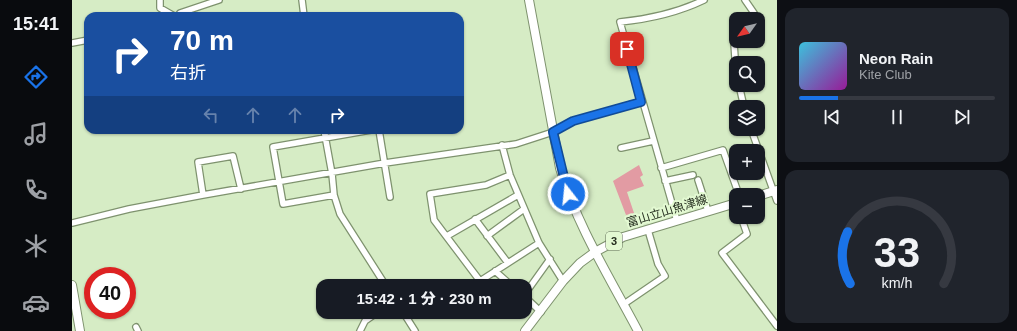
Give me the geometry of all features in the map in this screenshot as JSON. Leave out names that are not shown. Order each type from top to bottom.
[{"type":"street","points":[[160,0],[160,8],[167,12]]},
{"type":"street","points":[[183,12],[219,0]]},
{"type":"street","points":[[302,0],[304,12]]},
{"type":"street","points":[[529,0],[553,132],[568,194],[595,252],[638,331]]},
{"type":"street","points":[[677,221],[641,102],[620,22],[653,18],[684,9],[704,0]]},
{"type":"street","points":[[745,0],[753,12]]},
{"type":"street","points":[[72,43],[84,41]]},
{"type":"street","points":[[72,223],[129,209],[204,195],[332,174],[385,163],[516,144],[553,132],[573,121],[641,102]]},
{"type":"street","points":[[324,134],[332,174],[334,195],[340,214],[382,279]]},
{"type":"street","points":[[334,195],[283,204],[273,147],[348,134]]},
{"type":"street","points":[[380,134],[390,197]]},
{"type":"street","points":[[754,136],[775,190],[777,201]]},
{"type":"street","points":[[621,148],[653,141]]},
{"type":"street","points":[[502,145],[510,175],[524,209],[539,242],[563,281]]},
{"type":"street","points":[[661,168],[723,150],[737,188]]},
{"type":"street","points":[[204,195],[198,162],[233,156],[240,189]]},
{"type":"street","points":[[510,175],[486,184],[430,194],[434,220],[480,281],[539,242]]},
{"type":"street","points":[[665,181],[693,175]]},
{"type":"street","points":[[698,180],[708,211]]},
{"type":"street","points":[[765,194],[775,190]]},
{"type":"street","points":[[447,236],[518,194]]},
{"type":"street","name":"富山立山魚津線","points":[[525,331],[541,312],[563,281],[595,252],[623,237],[729,205]]},
{"type":"street","points":[[487,236],[524,209]]},
{"type":"street","points":[[475,219],[508,263]]},
{"type":"street","points":[[743,224],[747,234],[722,253],[777,326]]},
{"type":"street","points":[[624,304],[666,276],[658,264],[648,230]]},
{"type":"street","points":[[532,286],[550,259]]},
{"type":"street","points":[[495,271],[504,279]]},
{"type":"street","points":[[72,285],[80,331]]},
{"type":"street","points":[[532,303],[541,312]]},
{"type":"street","points":[[360,331],[365,321],[368,319]]},
{"type":"street","points":[[407,319],[415,331]]},
{"type":"shaded area","points":[[639,165],[643,175],[640,177],[644,186],[627,192],[634,213],[626,215],[613,181]]},
{"type":"route","points":[[568,194],[560,168],[553,132],[573,121],[641,102],[627,49]]}]
